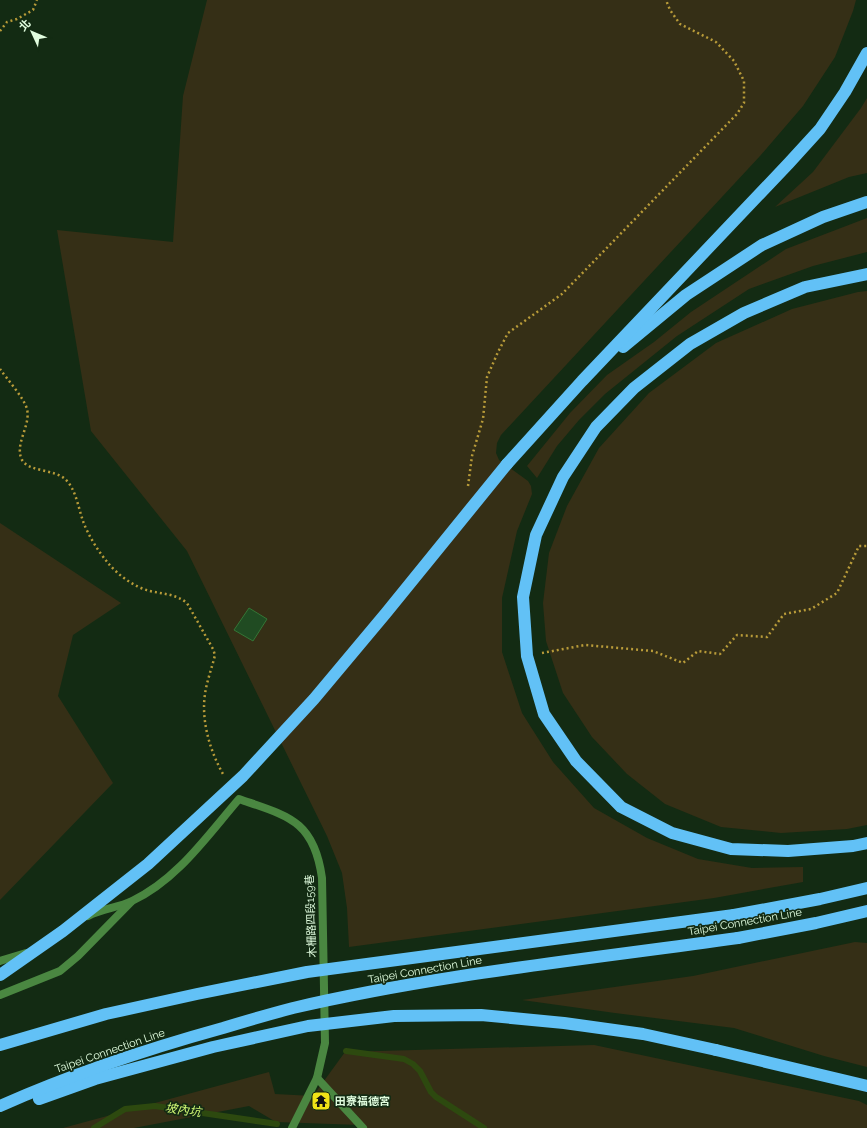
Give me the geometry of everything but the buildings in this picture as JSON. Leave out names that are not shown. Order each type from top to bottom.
[{"type":"highway","points":[[0,975],[63,931],[148,864],[243,776],[314,699],[507,464],[582,381],[820,129],[845,92],[867,54]]},
{"type":"highway","points":[[582,381],[686,296],[762,245],[823,217],[867,202]]},
{"type":"highway","points":[[867,274],[805,287],[744,313],[690,344],[634,388],[596,427],[563,477],[536,534],[523,596],[527,656],[544,714],[576,761],[621,807],[672,833],[731,849],[788,851],[853,846],[867,843]]},
{"type":"highway","name":"Taipei Connection Line","points":[[0,1045],[106,1014],[307,972],[734,915],[820,899],[867,888]]},
{"type":"highway","name":"Taipei Connection Line","points":[[0,1106],[102,1065],[194,1036],[292,1008],[391,988],[482,973],[738,938],[816,923],[867,911]]},
{"type":"highway","points":[[0,1112],[95,1079],[213,1047],[308,1026],[394,1016],[481,1015],[564,1023],[642,1034],[867,1086]]},
{"type":"street","points":[[0,995],[60,971],[78,956],[131,902],[152,889],[181,866],[238,799]]},
{"type":"street","name":"木柵路四段159巷","points":[[238,799],[278,813],[297,824],[308,834],[315,846],[320,861],[322,878],[325,1043],[317,1078],[292,1128]]},
{"type":"street","points":[[0,961],[42,949],[89,915],[101,910],[131,902]]},
{"type":"street","points":[[317,1078],[363,1128]]},
{"type":"path","points":[[0,31],[7,22],[17,19],[33,10],[37,0]]},
{"type":"path","points":[[472,456],[483,419],[489,370],[508,333],[562,294],[737,114],[744,103],[744,81],[734,61],[716,42],[680,24],[670,10],[666,0]]},
{"type":"path","points":[[0,368],[23,401],[27,410],[27,419],[20,448],[21,458],[24,463],[58,474],[66,479],[71,487],[83,522],[108,563],[132,584],[148,590],[181,598],[187,603],[206,636],[215,655],[205,694],[204,715],[209,743],[215,760],[238,799]]},
{"type":"path","points":[[527,656],[585,645],[653,651],[683,663],[698,651],[720,654],[737,635],[767,637],[784,614],[811,609],[837,593],[860,546],[867,546]]},
{"type":"shaded area","points":[[207,0],[856,0],[835,57],[803,106],[760,156],[501,435],[497,443],[496,453],[499,460],[528,481],[531,486],[532,494],[517,531],[502,598],[502,652],[522,713],[553,762],[594,808],[647,838],[698,859],[752,868],[803,867],[803,882],[714,898],[349,947],[347,908],[342,873],[327,836],[187,551],[91,431],[57,230],[173,242],[183,96]]},
{"type":"shaded area","points":[[867,98],[867,173],[849,177],[775,207],[813,172]]},
{"type":"shaded area","points":[[867,218],[867,252],[813,266],[749,289],[677,336],[605,394],[579,420],[557,446],[537,478],[527,466],[570,413],[607,375],[654,342],[691,312],[786,249]]},
{"type":"shaded area","points":[[867,291],[867,825],[847,829],[781,833],[721,827],[665,804],[627,774],[592,737],[563,693],[546,641],[543,603],[549,553],[567,506],[599,448],[649,393],[716,343],[792,309]]},
{"type":"shaded area","points":[[0,523],[121,603],[73,635],[58,696],[113,783],[0,900]]},
{"type":"shaded area","points":[[855,942],[867,943],[867,1067],[824,1056],[734,1028],[522,1000],[693,976]]},
{"type":"shaded area","points":[[594,1045],[859,1101],[867,1105],[867,1128],[366,1128],[360,1125],[276,1122],[249,1106],[134,1128],[63,1128],[269,1072],[275,1094],[313,1096],[345,1052]]},
{"type":"waterway","name":"坡內坑","points":[[346,1051],[404,1059],[413,1064],[420,1071],[431,1092],[436,1097],[484,1128]]},
{"type":"waterway","name":"坡內坑","points":[[94,1128],[125,1109],[155,1106],[277,1124]]},
{"type":"place","name":"田寮福德宮","points":[[321,1101]]}]
